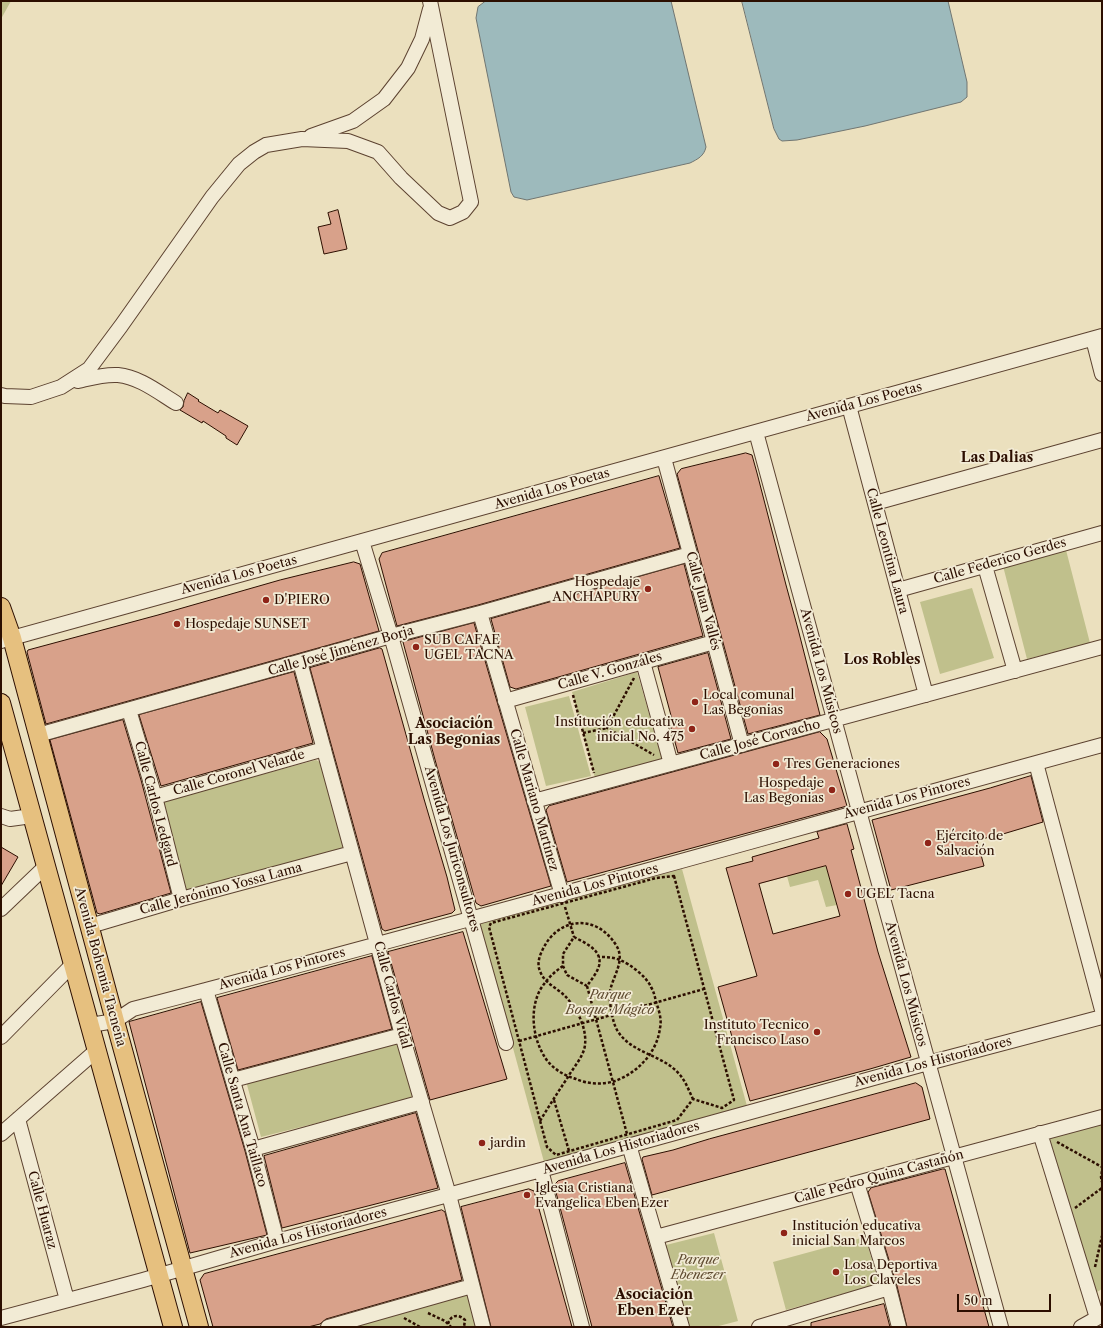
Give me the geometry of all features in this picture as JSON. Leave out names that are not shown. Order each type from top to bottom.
[{"type":"main road","name":"Avenida Bohemia Tacneña","points":[[1,607],[6,640],[38,735],[199,1327]]},
{"type":"main road","name":"Avenida Bohemia Tacneña","points":[[1,703],[173,1327]]},
{"type":"street","points":[[302,139],[348,141],[378,152],[401,178],[438,213],[450,218],[463,212],[471,202],[430,3]]},
{"type":"street","points":[[61,386],[89,369],[212,197],[239,164],[266,145],[302,139],[354,122],[384,99],[408,68],[422,39],[430,3]]},
{"type":"street","points":[[1097,337],[1102,374]]},
{"type":"street","name":"Avenida Los Poetas","points":[[6,640],[1097,337]]},
{"type":"street","points":[[1,395],[31,397],[61,386],[96,376],[118,375],[137,380],[176,403]]},
{"type":"street","name":"Calle Leontina Laura","points":[[849,406],[926,695]]},
{"type":"street","name":"Avenida Los Músicos","points":[[756,432],[1001,1327]]},
{"type":"street","points":[[875,503],[1102,440]]},
{"type":"street","name":"Calle Juan Vallés","points":[[664,458],[742,745]]},
{"type":"street","name":"Calle Federico Gerdes","points":[[898,590],[1102,532]]},
{"type":"street","name":"Avenida Los Juriconsultores","points":[[362,541],[391,636],[471,919],[512,1042]]},
{"type":"street","name":"Calle José Jiménez Borja","points":[[38,735],[690,554]]},
{"type":"street","points":[[985,566],[1015,671]]},
{"type":"street","name":"Calle Mariano Martínez","points":[[480,613],[563,899]]},
{"type":"street","name":"Calle V. Gonzáles","points":[[505,701],[640,668],[714,642]]},
{"type":"street","name":"Calle José Corvacho","points":[[534,801],[1102,647]]},
{"type":"street","name":"Calle Carlos Vidal","points":[[300,662],[402,1035],[449,1195],[483,1327]]},
{"type":"street","points":[[640,668],[671,764]]},
{"type":"street","name":"Calle Carlos Ledgard","points":[[129,710],[155,797],[181,899]]},
{"type":"street","name":"Avenida Los Pintores","points":[[90,1025],[115,1021],[133,1009],[471,919],[563,899],[859,811],[1102,745]]},
{"type":"street","name":"Calle Coronel Velarde","points":[[155,797],[324,749]]},
{"type":"street","points":[[1036,763],[1102,1010]]},
{"type":"street","points":[[1,816],[10,819],[32,816]]},
{"type":"street","name":"Calle Jerónimo Yossa Lama","points":[[90,926],[181,899],[352,853]]},
{"type":"street","points":[[1,909],[46,866]]},
{"type":"street","points":[[1,1037],[73,964]]},
{"type":"street","name":"Calle Santa Ana Taillaco","points":[[206,990],[253,1150],[277,1241]]},
{"type":"street","name":"Avenida Los Historiadores","points":[[1,1318],[277,1241],[541,1170],[628,1140],[1102,1017]]},
{"type":"street","points":[[233,1080],[402,1035]]},
{"type":"street","points":[[1,1134],[97,1050]]},
{"type":"street","points":[[253,1150],[422,1102]]},
{"type":"street","name":"Calle Pedro Quina Castañón","points":[[656,1237],[1102,1117]]},
{"type":"street","name":"Calle Huaraz","points":[[18,1119],[67,1300]]},
{"type":"street","points":[[1040,1133],[1100,1315],[1081,1327]]},
{"type":"street","points":[[628,1140],[682,1327]]},
{"type":"street","points":[[541,1170],[582,1327]]},
{"type":"street","points":[[857,1183],[889,1288],[899,1327]]},
{"type":"street","points":[[328,1327],[472,1286]]},
{"type":"street","points":[[759,1327],[889,1288]]},
{"type":"path","points":[[607,728],[640,668]]},
{"type":"path","points":[[572,692],[595,777]]},
{"type":"path","points":[[583,733],[607,728],[654,755]]},
{"type":"path","points":[[674,876],[734,1100]]},
{"type":"path","points":[[563,899],[574,937],[591,945],[599,957],[599,966],[587,986]]},
{"type":"path","points":[[540,1121],[579,1060],[585,1046],[584,1030],[577,1009],[565,996],[546,982],[539,971],[539,958],[546,942],[560,928],[581,922],[594,925],[606,932],[617,946],[620,960],[610,991],[610,1009],[617,1029],[631,1045],[667,1064],[680,1075],[693,1099]]},
{"type":"path","points":[[574,937],[563,954],[563,966],[567,975],[587,986],[628,1140]]},
{"type":"path","points":[[563,966],[555,972],[540,990],[534,1006],[535,1036],[546,1060],[556,1070],[568,1077],[583,1082],[599,1083],[613,1081],[638,1068],[649,1055],[655,1044],[660,1028],[659,1010],[651,986],[640,973],[620,960],[599,957]]},
{"type":"path","points":[[512,1042],[704,989]]},
{"type":"path","points":[[554,1099],[569,1151]]},
{"type":"path","points":[[1055,1142],[1102,1167]]},
{"type":"path","points":[[1102,1171],[1102,1182]]},
{"type":"path","points":[[1073,1210],[1102,1188]]},
{"type":"path","points":[[1094,1274],[1102,1236]]},
{"type":"path","points":[[411,1304],[414,1309],[432,1314],[450,1326],[451,1318],[455,1315],[461,1316],[465,1320],[464,1327]]},
{"type":"green space","points":[[1,1],[11,1],[1,19]]},
{"type":"green space","points":[[1066,550],[1090,643],[1027,659],[1003,566]]},
{"type":"green space","points":[[972,588],[994,658],[940,674],[920,602]]},
{"type":"green space","points":[[637,672],[662,759],[595,778],[572,692]]},
{"type":"green space","points":[[569,696],[591,776],[546,786],[525,707]]},
{"type":"green space","points":[[316,760],[322,763],[345,845],[342,849],[189,892],[184,889],[161,807],[164,801]]},
{"type":"green space","points":[[826,866],[837,905],[826,907],[818,880],[790,887],[787,876]]},
{"type":"green space","name":"Parque Bosque Mágico","points":[[682,869],[747,1106],[544,1162],[479,923]]},
{"type":"green space","points":[[398,1042],[413,1099],[261,1137],[246,1081]]},
{"type":"green space","points":[[1102,1118],[1102,1289],[1095,1293],[1043,1141]]},
{"type":"green space","name":"Parque Ebenezer","points":[[714,1233],[738,1321],[715,1327],[689,1327],[666,1245]]},
{"type":"green space","points":[[865,1237],[878,1280],[874,1285],[786,1310],[773,1262]]},
{"type":"green space","points":[[470,1294],[479,1327],[346,1327]]},
{"type":"water","points":[[486,1],[671,1],[706,147],[704,153],[698,159],[690,163],[527,200],[514,197],[511,192],[476,18],[478,7]]},
{"type":"water","points":[[742,1],[948,1],[967,82],[967,97],[961,102],[865,126],[797,140],[782,141],[779,139],[774,129]]},
{"type":"building","points":[[338,210],[347,249],[324,254],[318,227],[331,224],[328,213]]},
{"type":"building","points":[[188,393],[218,413],[220,410],[248,426],[237,445],[203,421],[202,423],[180,410],[183,407]]},
{"type":"building","points":[[746,453],[752,455],[820,715],[748,734],[677,474],[681,469]]},
{"type":"building","points":[[659,476],[680,548],[478,605],[397,626],[379,559],[382,553]]},
{"type":"building","points":[[354,562],[360,564],[379,631],[46,724],[27,652],[28,650],[280,580]]},
{"type":"building","points":[[684,564],[703,636],[516,689],[510,687],[491,619]]},
{"type":"building","points":[[474,623],[551,886],[481,906],[476,903],[403,642]]},
{"type":"building","points":[[380,648],[382,649],[455,910],[452,913],[385,931],[382,929],[310,668]]},
{"type":"building","points":[[708,653],[731,739],[678,753],[670,724],[673,723],[658,667]]},
{"type":"building","points":[[294,672],[313,743],[161,786],[139,715]]},
{"type":"building","points":[[123,720],[141,780],[171,893],[100,914],[97,913],[50,740]]},
{"type":"building","points":[[820,732],[827,739],[847,806],[567,882],[546,810],[549,806]]},
{"type":"building","points":[[1031,776],[1043,822],[977,840],[984,866],[891,890],[872,820]]},
{"type":"building","name":"Instituto Tecnico Francisco Laso","points":[[847,824],[854,849],[851,850],[878,952],[911,1057],[750,1101],[718,987],[757,976],[726,868],[753,861],[752,857],[819,838],[817,832]],"holes":[[[826,866],[840,916],[773,934],[759,884]]]},
{"type":"building","points":[[1,847],[18,857],[1,886]]},
{"type":"building","points":[[463,932],[507,1079],[430,1100],[388,952]]},
{"type":"building","points":[[372,956],[392,1029],[238,1070],[217,998]]},
{"type":"building","points":[[201,1002],[245,1151],[267,1235],[190,1253],[129,1022]]},
{"type":"building","points":[[916,1083],[922,1087],[930,1119],[652,1195],[642,1159],[643,1157]]},
{"type":"building","points":[[416,1113],[438,1188],[282,1228],[264,1156]]},
{"type":"building","points":[[625,1163],[673,1327],[592,1327],[554,1185],[558,1181]]},
{"type":"building","points":[[945,1169],[989,1327],[907,1327],[897,1286],[868,1192],[871,1188]]},
{"type":"building","points":[[529,1189],[534,1191],[572,1327],[491,1327],[461,1207]]},
{"type":"building","points":[[442,1210],[445,1212],[462,1280],[326,1319],[320,1324],[308,1327],[213,1327],[200,1280],[204,1274]]},
{"type":"building","points":[[884,1304],[890,1327],[811,1327],[811,1323]]},
{"type":"place","name":"Hospedaje ANCHAPURY","points":[[648,589]]},
{"type":"place","name":"D'PIERO","points":[[266,600]]},
{"type":"place","name":"Hospedaje SUNSET","points":[[177,624]]},
{"type":"place","name":"SUB CAFAE UGEL TACNA","points":[[416,647]]},
{"type":"place","name":"Local comunal Las Begonias","points":[[695,702]]},
{"type":"place","name":"Institución educativa inicial No. 475","points":[[692,729]]},
{"type":"place","name":"Tres Generaciones","points":[[776,764]]},
{"type":"place","name":"Hospedaje Las Begonias","points":[[832,790]]},
{"type":"place","name":"Ejército de Salvación","points":[[928,843]]},
{"type":"place","name":"UGEL Tacna","points":[[848,894]]},
{"type":"place","name":"Instituto Tecnico Francisco Laso","points":[[817,1032]]},
{"type":"place","name":"jardin","points":[[482,1143]]},
{"type":"place","name":"Iglesia Cristiana Evangelica Eben Ezer","points":[[527,1195]]},
{"type":"place","name":"Institución educativa inicial San Marcos","points":[[784,1233]]},
{"type":"place","name":"Losa Deportiva Los Claveles","points":[[836,1272]]},
{"type":"district","name":"Las Dalias","points":[[997,458]]},
{"type":"district","name":"Los Robles","points":[[882,660]]},
{"type":"district","name":"Asociación Las Begonias","points":[[454,732]]},
{"type":"district","name":"Asociación Eben Ezer","points":[[654,1304]]}]
